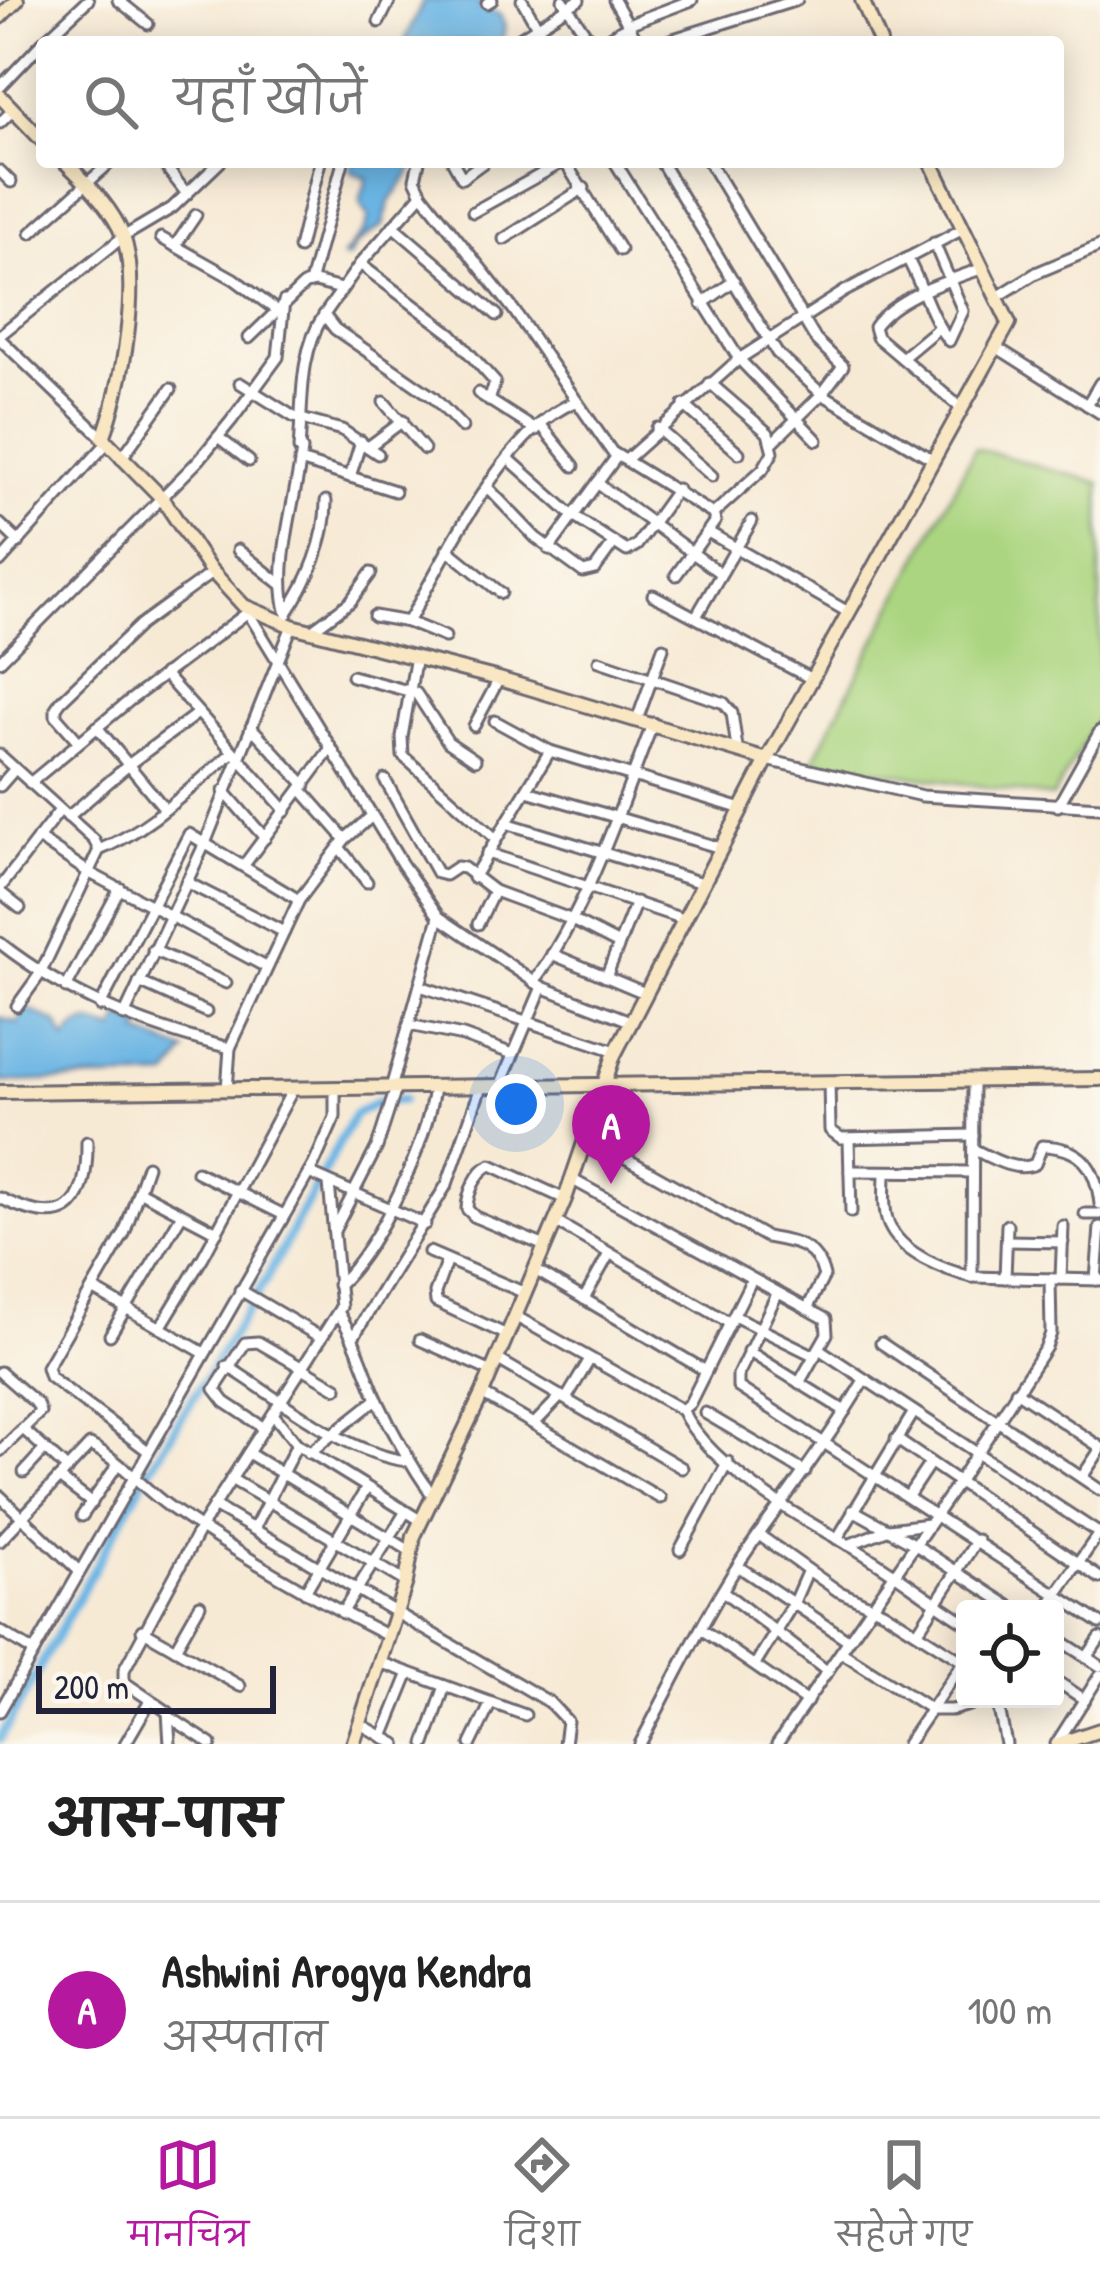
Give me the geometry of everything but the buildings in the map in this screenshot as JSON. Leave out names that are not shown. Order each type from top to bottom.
[{"type":"street","points":[[0,7],[7,0]]},
{"type":"street","points":[[0,17],[17,0]]},
{"type":"street","points":[[49,36],[88,0]]},
{"type":"street","points":[[118,0],[148,24]]},
{"type":"street","points":[[379,22],[390,0]]},
{"type":"street","points":[[522,0],[543,36]]},
{"type":"street","points":[[521,36],[579,0]]},
{"type":"street","points":[[614,0],[635,36]]},
{"type":"street","points":[[612,36],[692,0]]},
{"type":"street","points":[[683,36],[796,0]]},
{"type":"street","points":[[862,0],[877,36]]},
{"type":"street","points":[[566,4],[587,36]]},
{"type":"street","points":[[0,87],[36,48]]},
{"type":"street","points":[[0,96],[36,134]]},
{"type":"street","points":[[0,123],[11,111]]},
{"type":"street","points":[[0,562],[105,441],[121,384],[131,268],[123,237],[104,203],[70,168]]},
{"type":"street","points":[[31,233],[104,168]]},
{"type":"street","points":[[167,168],[187,194]]},
{"type":"street","points":[[214,168],[172,208],[123,237],[0,337],[162,498],[213,572],[246,610],[439,917],[538,984],[630,1021]]},
{"type":"street","points":[[299,248],[319,168]]},
{"type":"street","points":[[250,338],[310,283],[341,168]]},
{"type":"street","points":[[418,168],[415,178],[422,194],[513,309],[575,402],[622,457],[713,514],[715,521],[676,575]]},
{"type":"street","points":[[473,212],[553,168]]},
{"type":"street","points":[[569,168],[620,250]]},
{"type":"street","points":[[619,168],[739,359],[817,440]]},
{"type":"street","points":[[665,168],[786,362],[822,394],[932,459]]},
{"type":"street","points":[[713,168],[815,340],[843,366],[772,443],[770,460],[713,514]]},
{"type":"street","points":[[353,1744],[382,1663],[420,1520],[482,1394],[556,1222],[616,1051],[766,760],[1010,323],[934,168]]},
{"type":"street","points":[[0,171],[11,182]]},
{"type":"street","points":[[504,238],[584,188]]},
{"type":"street","points":[[287,620],[281,584],[304,420],[306,357],[314,329],[335,287],[422,194]]},
{"type":"street","points":[[175,246],[196,214]]},
{"type":"street","points":[[393,226],[497,316]]},
{"type":"street","points":[[549,549],[622,457],[739,359],[963,229]]},
{"type":"street","points":[[161,238],[280,306]]},
{"type":"street","points":[[908,258],[938,328],[950,341],[963,311],[934,243]]},
{"type":"street","points":[[999,296],[1036,273],[1100,246]]},
{"type":"street","points":[[360,264],[452,334],[495,382],[489,400]]},
{"type":"street","points":[[961,408],[877,337],[874,327],[886,314],[926,291],[983,268]]},
{"type":"street","points":[[702,304],[734,281]]},
{"type":"street","points":[[310,283],[335,287]]},
{"type":"street","points":[[0,661],[162,498],[254,392],[281,349],[280,306]]},
{"type":"street","points":[[324,316],[335,329],[433,397],[462,427]]},
{"type":"street","points":[[902,358],[938,328]]},
{"type":"street","points":[[996,347],[1100,412]]},
{"type":"street","points":[[240,382],[304,420],[326,424],[369,447]]},
{"type":"street","points":[[710,382],[750,416],[772,443]]},
{"type":"street","points":[[1087,405],[1100,382]]},
{"type":"street","points":[[122,459],[171,388]]},
{"type":"street","points":[[478,393],[538,428],[574,466]]},
{"type":"street","points":[[384,402],[424,449]]},
{"type":"street","points":[[408,622],[487,487],[538,428],[575,402]]},
{"type":"street","points":[[684,405],[739,452]]},
{"type":"street","points":[[350,477],[369,447],[403,421]]},
{"type":"street","points":[[657,428],[712,476]]},
{"type":"street","points":[[218,437],[248,461]]},
{"type":"street","points":[[300,454],[395,491]]},
{"type":"street","points":[[509,459],[573,516],[631,552],[677,489]]},
{"type":"street","points":[[597,483],[720,573]]},
{"type":"street","points":[[487,487],[549,549],[587,573],[596,569],[613,544]]},
{"type":"street","points":[[124,1016],[206,841],[234,756],[280,664],[287,620],[323,536],[326,501]]},
{"type":"street","points":[[697,615],[752,521]]},
{"type":"street","points":[[0,524],[19,542]]},
{"type":"street","points":[[708,532],[848,612]]},
{"type":"street","points":[[238,550],[281,584]]},
{"type":"street","points":[[447,550],[501,593]]},
{"type":"street","points":[[79,742],[56,716],[61,701],[140,625],[213,572]]},
{"type":"street","points":[[312,631],[350,602],[371,573]]},
{"type":"street","points":[[653,595],[812,679]]},
{"type":"street","points":[[246,610],[499,679],[766,760],[922,796],[1100,807]]},
{"type":"street","points":[[30,783],[246,610]]},
{"type":"street","points":[[374,616],[408,622],[445,638]]},
{"type":"street","points":[[500,1086],[538,984],[632,777],[652,678],[663,648]]},
{"type":"street","points":[[416,656],[403,756],[495,838]]},
{"type":"street","points":[[599,661],[724,703],[733,713],[736,748]]},
{"type":"street","points":[[164,674],[286,811]]},
{"type":"street","points":[[352,676],[411,691],[421,698],[448,742],[475,760]]},
{"type":"street","points":[[474,726],[499,679]]},
{"type":"street","points":[[20,908],[0,890],[38,838],[64,813],[198,713]]},
{"type":"street","points":[[495,721],[550,751],[742,809]]},
{"type":"street","points":[[97,727],[165,809]]},
{"type":"street","points":[[250,728],[303,787],[367,882]]},
{"type":"street","points":[[1058,806],[1100,731]]},
{"type":"street","points":[[244,865],[331,748]]},
{"type":"street","points":[[473,878],[550,751]]},
{"type":"street","points":[[0,754],[94,840],[99,850]]},
{"type":"street","points":[[17,1006],[40,974],[99,850],[118,843],[234,756]]},
{"type":"street","points":[[0,786],[14,770]]},
{"type":"street","points":[[385,780],[434,870],[445,875],[460,867],[494,891],[619,944]]},
{"type":"street","points":[[224,791],[265,838]]},
{"type":"street","points":[[527,791],[721,848]]},
{"type":"street","points":[[227,1090],[230,1048],[299,900],[342,843],[372,816]]},
{"type":"street","points":[[506,823],[702,883]]},
{"type":"street","points":[[100,1006],[191,833],[299,900]]},
{"type":"street","points":[[38,838],[88,872],[266,967]]},
{"type":"street","points":[[487,854],[683,919]]},
{"type":"street","points":[[186,882],[284,932]]},
{"type":"street","points":[[66,988],[120,888]]},
{"type":"street","points":[[478,925],[494,891]]},
{"type":"street","points":[[606,977],[636,902]]},
{"type":"street","points":[[332,1233],[355,1194],[390,1112],[439,917]]},
{"type":"street","points":[[0,943],[40,974],[100,1006],[230,1048]]},
{"type":"street","points":[[153,950],[226,982]]},
{"type":"street","points":[[552,954],[645,992]]},
{"type":"street","points":[[139,982],[206,1012]]},
{"type":"street","points":[[419,986],[616,1051]]},
{"type":"street","points":[[410,1025],[463,1036],[513,1054]]},
{"type":"street","points":[[0,1092],[335,1088],[393,1092],[434,1087],[1100,1079]]},
{"type":"street","points":[[829,1082],[830,1130],[849,1140],[973,1135]]},
{"type":"street","points":[[972,1276],[973,1082]]},
{"type":"street","points":[[338,1285],[390,1209],[420,1148],[434,1087]]},
{"type":"street","points":[[354,1336],[447,1184],[482,1087]]},
{"type":"street","points":[[0,1712],[78,1570],[138,1478],[148,1451],[204,1353],[250,1296],[284,1215],[318,1178],[335,1117],[335,1088]]},
{"type":"street","points":[[160,1328],[293,1089]]},
{"type":"street","points":[[588,1136],[766,1237],[812,1250],[824,1276],[808,1309]]},
{"type":"street","points":[[849,1140],[851,1212]]},
{"type":"street","points":[[0,1199],[40,1214],[66,1210],[83,1184],[87,1142]]},
{"type":"street","points":[[973,1149],[1026,1167],[1035,1164],[1042,1146],[1076,1154],[1095,1174],[1100,1209],[1085,1214]]},
{"type":"street","points":[[545,1246],[475,1217],[467,1209],[470,1194],[484,1167],[490,1165],[565,1199]]},
{"type":"street","points":[[147,1166],[124,1234],[50,1358],[47,1372],[148,1451]]},
{"type":"street","points":[[850,1171],[972,1172]]},
{"type":"street","points":[[197,1172],[284,1215]]},
{"type":"street","points":[[884,1172],[886,1212],[893,1233],[919,1255],[972,1276],[1098,1280],[1100,1227]]},
{"type":"street","points":[[318,1178],[425,1224]]},
{"type":"street","points":[[212,1744],[131,1689],[123,1678],[142,1630],[200,1528],[338,1312],[342,1300],[332,1233],[318,1178]]},
{"type":"street","points":[[573,1180],[828,1322],[799,1383]]},
{"type":"street","points":[[447,1184],[470,1194]]},
{"type":"street","points":[[139,1191],[217,1232]]},
{"type":"street","points":[[110,1335],[182,1214]]},
{"type":"street","points":[[556,1222],[732,1319],[817,1352],[1100,1534],[1053,1600]]},
{"type":"street","points":[[1005,1278],[1007,1225]]},
{"type":"street","points":[[777,1744],[1043,1351],[1051,1333],[1064,1226]]},
{"type":"street","points":[[1007,1241],[1063,1242]]},
{"type":"street","points":[[429,1252],[525,1293]]},
{"type":"street","points":[[584,1299],[609,1254]]},
{"type":"street","points":[[447,1260],[436,1302],[507,1335]]},
{"type":"street","points":[[535,1270],[706,1371]]},
{"type":"street","points":[[682,1410],[690,1403],[751,1281]]},
{"type":"street","points":[[93,1289],[204,1353]]},
{"type":"street","points":[[777,1294],[737,1375],[738,1387],[1100,1623]]},
{"type":"street","points":[[250,1296],[320,1337]]},
{"type":"street","points":[[338,1312],[354,1336],[377,1399],[408,1461],[434,1498]]},
{"type":"street","points":[[515,1316],[682,1410],[700,1438],[781,1506],[956,1617]]},
{"type":"street","points":[[420,1340],[494,1365],[563,1398],[682,1468]]},
{"type":"street","points":[[264,1428],[218,1396],[215,1385],[250,1341],[337,1388]]},
{"type":"street","points":[[881,1343],[1100,1490]]},
{"type":"street","points":[[748,1351],[845,1411]]},
{"type":"street","points":[[534,1424],[563,1398],[590,1359]]},
{"type":"street","points":[[227,1366],[337,1434],[380,1456],[408,1461]]},
{"type":"street","points":[[0,1372],[40,1408],[0,1451]]},
{"type":"street","points":[[640,1744],[739,1567],[864,1380]]},
{"type":"street","points":[[0,1393],[11,1382]]},
{"type":"street","points":[[1016,1391],[1100,1448],[1082,1478]]},
{"type":"street","points":[[482,1394],[659,1498]]},
{"type":"street","points":[[309,1453],[377,1399]]},
{"type":"street","points":[[842,1542],[853,1510],[914,1412]]},
{"type":"street","points":[[273,1414],[309,1453],[420,1520]]},
{"type":"street","points":[[705,1414],[805,1472]]},
{"type":"street","points":[[23,1429],[92,1503]]},
{"type":"street","points":[[896,1439],[1100,1578]]},
{"type":"street","points":[[254,1529],[297,1444]]},
{"type":"street","points":[[0,1541],[89,1445],[200,1528],[388,1636]]},
{"type":"street","points":[[24,1472],[45,1449]]},
{"type":"street","points":[[248,1453],[412,1552]]},
{"type":"street","points":[[680,1550],[728,1462]]},
{"type":"street","points":[[908,1496],[930,1463]]},
{"type":"street","points":[[82,1516],[118,1464]]},
{"type":"street","points":[[231,1479],[406,1582]]},
{"type":"street","points":[[305,1592],[366,1489]]},
{"type":"street","points":[[0,1496],[78,1570]]},
{"type":"street","points":[[214,1506],[549,1702],[567,1720],[564,1744]]},
{"type":"street","points":[[853,1510],[1000,1600]]},
{"type":"street","points":[[342,1613],[404,1513]]},
{"type":"street","points":[[842,1542],[928,1524]]},
{"type":"street","points":[[759,1535],[838,1591],[872,1605],[956,1656]]},
{"type":"street","points":[[918,1631],[976,1540]]},
{"type":"street","points":[[739,1567],[848,1640]]},
{"type":"street","points":[[755,1665],[808,1570]]},
{"type":"street","points":[[724,1592],[828,1672]]},
{"type":"street","points":[[175,1648],[200,1605]]},
{"type":"street","points":[[701,1629],[806,1702]]},
{"type":"street","points":[[142,1630],[240,1686]]},
{"type":"street","points":[[0,1631],[34,1652]]},
{"type":"street","points":[[1087,1657],[1100,1638]]},
{"type":"street","points":[[1064,1642],[1100,1666]]},
{"type":"street","points":[[841,1652],[932,1710],[959,1708]]},
{"type":"street","points":[[382,1663],[525,1715]]},
{"type":"street","points":[[383,1737],[409,1673]]},
{"type":"street","points":[[907,1744],[956,1673]]},
{"type":"street","points":[[1057,1744],[1100,1676]]},
{"type":"street","points":[[0,1682],[13,1689]]},
{"type":"street","points":[[425,1744],[445,1686]]},
{"type":"street","points":[[1064,1686],[1084,1700]]},
{"type":"street","points":[[124,1744],[151,1700]]},
{"type":"street","points":[[471,1744],[491,1703]]},
{"type":"street","points":[[996,1708],[1006,1744]]},
{"type":"street","points":[[170,1744],[171,1718]]},
{"type":"street","points":[[360,1724],[396,1744]]},
{"type":"street","points":[[1057,1744],[1100,1730]]},
{"type":"green space","points":[[975,448],[1100,483],[1100,714],[1053,797],[813,761]]},
{"type":"water","points":[[424,0],[478,0],[481,7],[500,15],[505,27],[503,36],[407,36]]},
{"type":"water","points":[[414,168],[389,203],[383,225],[355,245],[348,258],[342,257],[365,230],[369,217],[360,203],[367,178],[350,171]]},
{"type":"water","points":[[24,1007],[57,1023],[65,1040],[88,1022],[115,1030],[120,1017],[141,1025],[139,1033],[186,1052],[168,1077],[0,1082],[0,1017],[18,1023]]},
{"type":"waterway","points":[[0,1739],[146,1475],[264,1283],[354,1115],[378,1102],[403,1100]]},
{"type":"place","name":"Ashwini Arogya Kendra","points":[[611,1184]]}]
